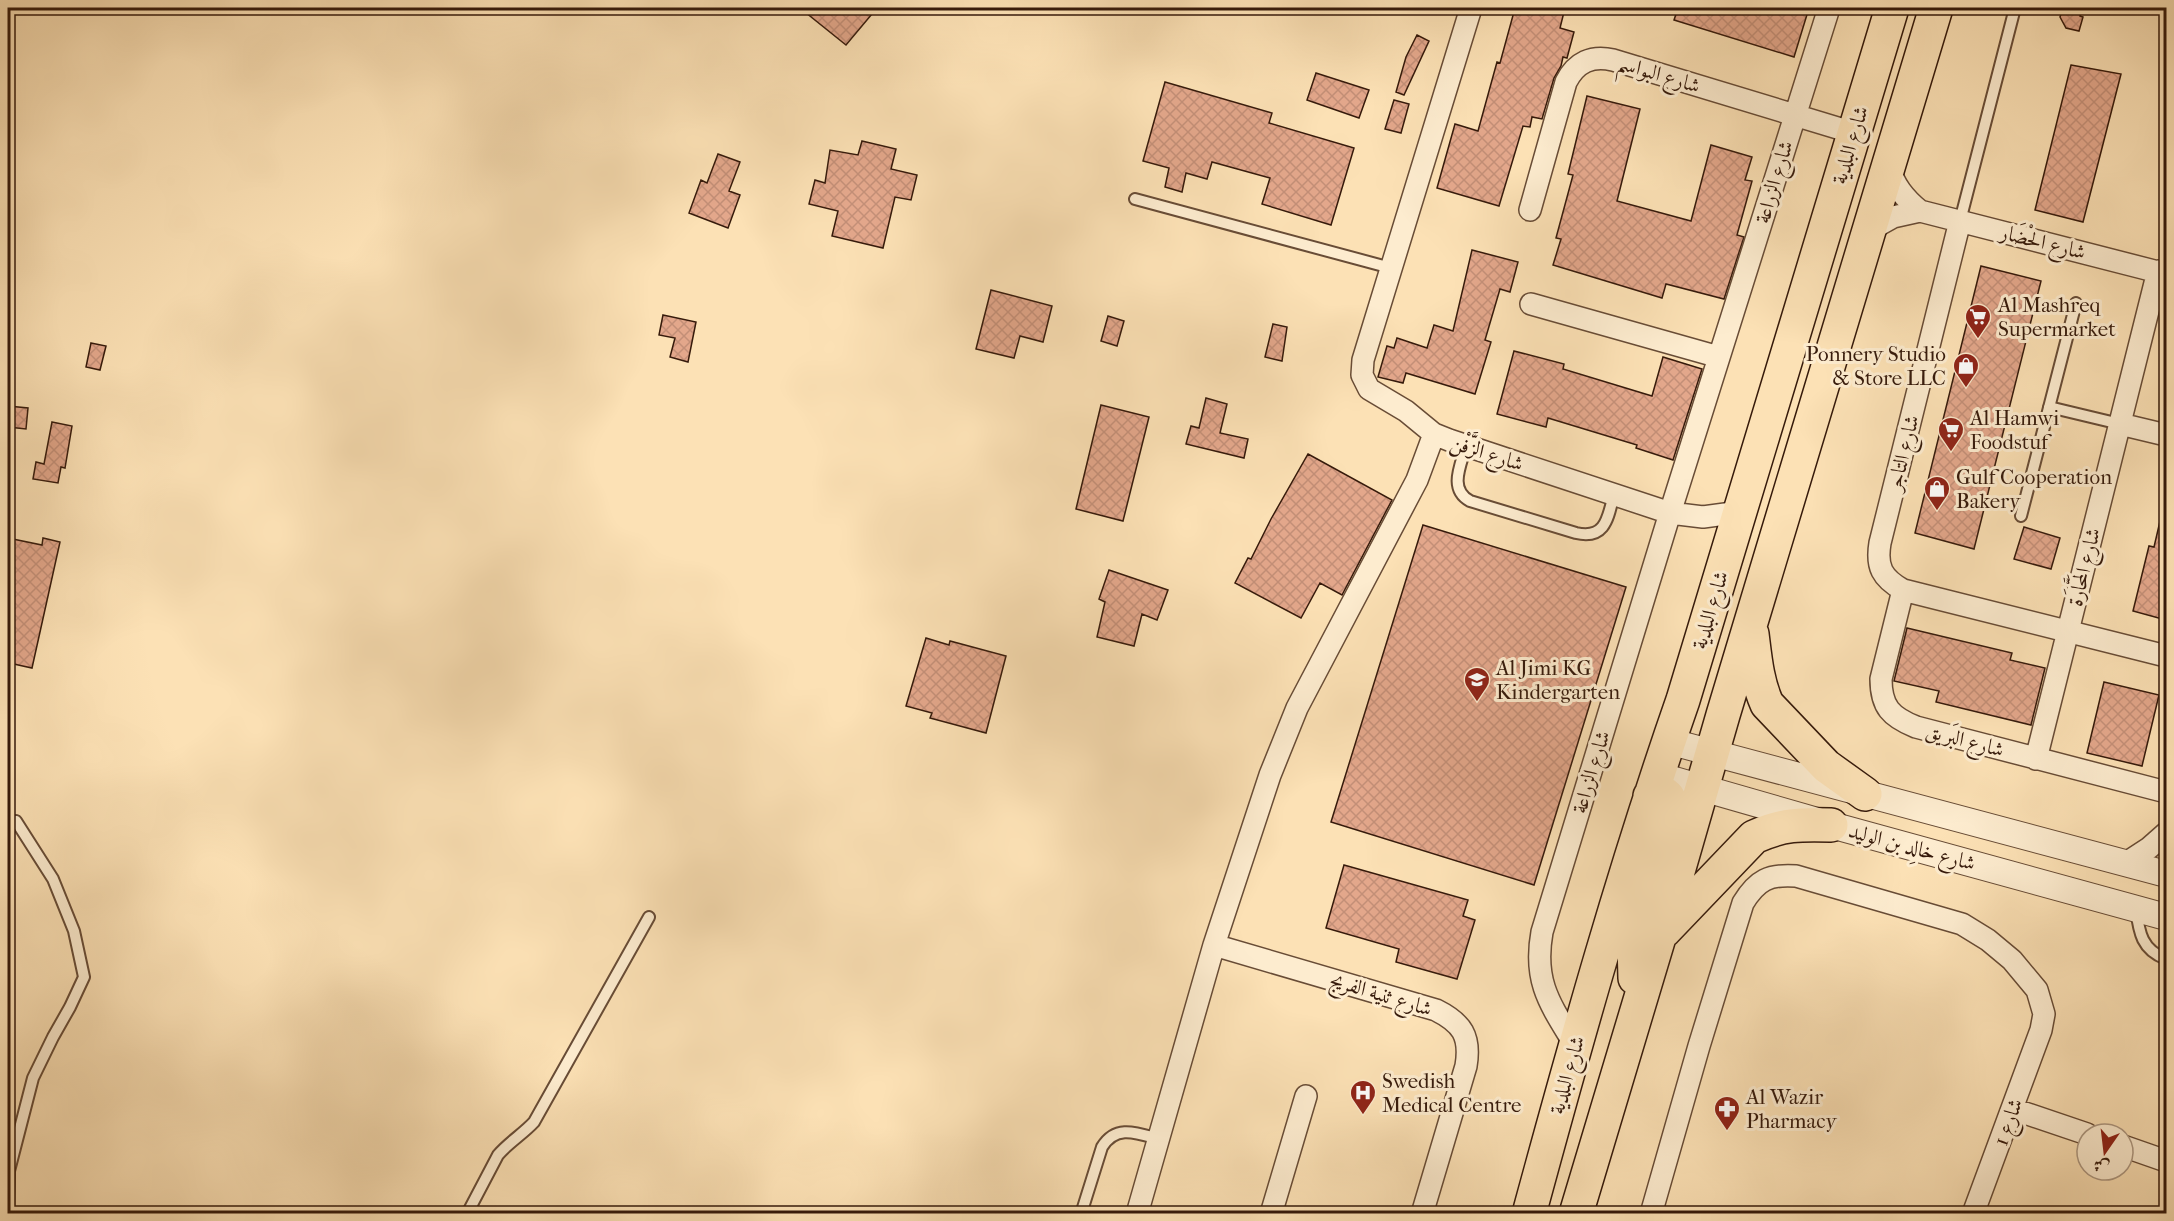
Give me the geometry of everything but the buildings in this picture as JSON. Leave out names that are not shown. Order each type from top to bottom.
[{"type":"main road","name":"شارع البلدية","points":[[1529,1214],[1575,1046],[1654,785],[1683,700],[1892,8]]},
{"type":"main road","name":"شارع البلدية","points":[[1576,1214],[1750,622],[1936,8]]},
{"type":"main road","points":[[1750,622],[1760,685],[1767,704],[1826,766],[1865,794]]},
{"type":"main road","points":[[1640,1001],[1634,964],[1637,927],[1671,807],[1671,801],[1667,795],[1655,792],[1654,785]]},
{"type":"main road","points":[[1660,934],[1754,837],[1771,829],[1793,824],[1831,825]]},
{"type":"street","name":"شارع الزَّفْن","points":[[1472,8],[1363,360],[1364,382],[1375,394],[1406,411],[1434,434],[1466,446],[1670,513],[1703,517],[1740,512]]},
{"type":"street","name":"شارع الزراعة","points":[[1575,1046],[1544,988],[1539,965],[1542,932],[1670,513],[1829,8]]},
{"type":"street","name":"شارع البواسم","points":[[1530,210],[1566,82],[1570,74],[1585,61],[1604,58],[1613,60],[1854,133]]},
{"type":"street","points":[[1888,165],[1896,186],[1903,196],[1920,211]]},
{"type":"street","name":"شارع الحْضَار","points":[[1868,231],[1893,217],[1920,211],[2162,272]]},
{"type":"street","name":"شارع التاجر","points":[[1960,221],[1878,555],[1881,571],[1890,583],[1903,591],[2166,656]]},
{"type":"street","name":"شارع المَحَّارَة","points":[[2036,759],[2120,423],[2162,272]]},
{"type":"street","points":[[1531,304],[1719,357]]},
{"type":"street","points":[[2120,423],[2166,435]]},
{"type":"street","points":[[1137,1214],[1215,945],[1258,807],[1289,727],[1417,480],[1434,434]]},
{"type":"street","name":"شارع البَريق","points":[[1903,591],[1881,679],[1881,692],[1892,714],[1916,727],[2166,792]]},
{"type":"street","name":"شارع خالِد بن الوليد","points":[[1668,741],[2166,874]]},
{"type":"street","name":"شارع خالِد بن الوليد","points":[[1654,785],[1702,787],[2166,917]]},
{"type":"street","points":[[2126,863],[2149,849],[2166,832]]},
{"type":"street","name":"شارع 1","points":[[1651,1214],[1743,903],[1752,889],[1764,879],[1780,874],[1796,876],[1962,924],[1988,940],[2012,960],[2032,983],[2043,1006],[2041,1030],[1973,1214]]},
{"type":"street","name":"شارع ثنية الفريج","points":[[1215,945],[1436,1010],[1452,1018],[1464,1031],[1469,1050],[1466,1066],[1422,1214]]},
{"type":"street","points":[[1271,1214],[1306,1096]]},
{"type":"street","points":[[2013,1109],[2075,1130]]},
{"type":"street","points":[[2135,1150],[2166,1161]]},
{"type":"lane","name":"شارع التاجر","points":[[1960,221],[2015,8]]},
{"type":"lane","points":[[1135,199],[1391,268]]},
{"type":"lane","points":[[2021,516],[2076,303]]},
{"type":"lane","points":[[2049,407],[2120,423]]},
{"type":"lane","points":[[1466,446],[1456,481],[1461,494],[1470,501],[1576,533],[1591,534],[1602,528],[1606,522],[1614,494]]},
{"type":"lane","points":[[8,1214],[9,1171],[33,1078],[84,977],[74,931],[53,879],[16,821]]},
{"type":"lane","points":[[2136,909],[2142,940],[2150,951],[2166,959]]},
{"type":"lane","points":[[467,1214],[498,1155],[534,1122],[649,917]]},
{"type":"lane","points":[[1081,1214],[1102,1147],[1113,1134],[1124,1131],[1159,1139]]},
{"type":"place","name":"Al Mashreq Supermarket","points":[[1978,340]]},
{"type":"place","name":"Ponnery Studio & Store LLC","points":[[1966,389]]},
{"type":"place","name":"Al Hamwi Foodstuf","points":[[1951,453]]},
{"type":"place","name":"Gulf Cooperation Bakery","points":[[1937,512]]},
{"type":"place","name":"Al Jimi KG Kindergarten","points":[[1477,703]]},
{"type":"place","name":"Swedish Medical Centre","points":[[1363,1116]]},
{"type":"place","name":"Al Wazir Pharmacy","points":[[1727,1132]]}]
